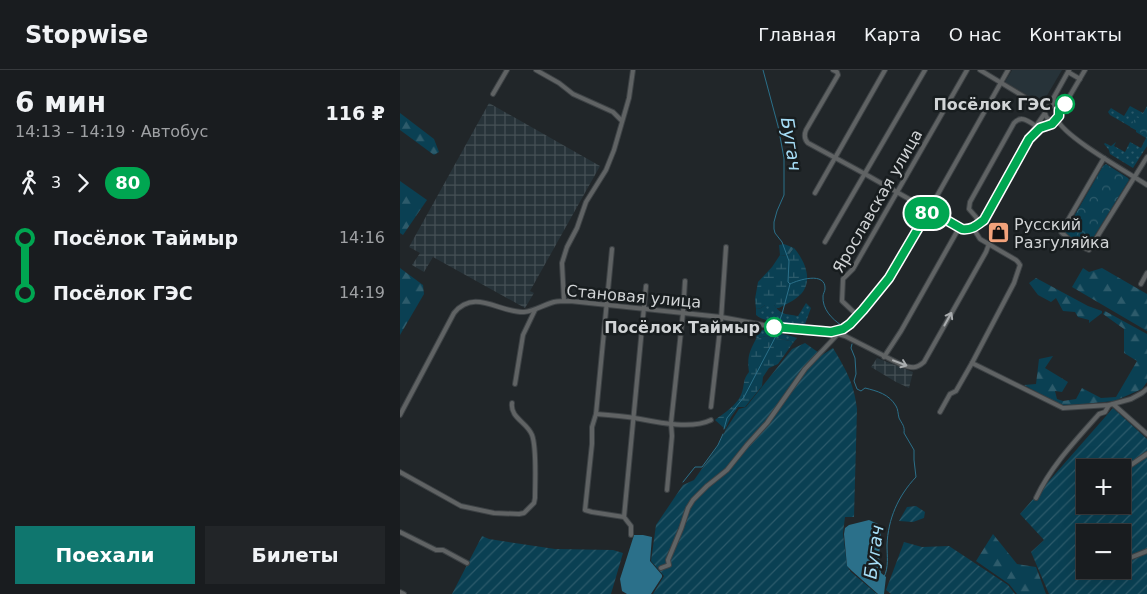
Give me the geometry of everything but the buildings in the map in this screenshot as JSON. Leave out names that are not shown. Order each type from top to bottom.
[{"type":"street","points":[[493,94],[507,70]]},
{"type":"street","points":[[536,70],[559,82],[573,94],[613,112],[622,121]]},
{"type":"street","points":[[564,301],[562,264],[567,247],[577,228],[586,202],[606,170],[614,150],[628,98],[633,70]]},
{"type":"street","points":[[833,70],[838,75],[806,130],[805,138],[808,143],[959,228],[967,230],[984,220],[1048,107],[1055,106],[1059,110]]},
{"type":"street","points":[[815,193],[885,70]]},
{"type":"street","points":[[825,242],[925,70]]},
{"type":"street","name":"Ярославская улица","points":[[858,316],[842,301],[843,279],[853,269],[967,70]]},
{"type":"street","points":[[980,70],[1045,111],[1046,117],[1049,120],[1057,119]]},
{"type":"street","points":[[831,332],[843,329],[858,316],[889,278],[1008,70]]},
{"type":"street","points":[[1029,139],[1040,128],[1052,124],[1057,119],[1060,114],[1059,110],[1065,104],[1085,70]]},
{"type":"street","points":[[1052,106],[1054,97],[1068,71],[1080,79]]},
{"type":"street","points":[[979,224],[969,209],[970,202],[1014,123],[1018,119],[1022,119],[1036,126]]},
{"type":"street","points":[[1057,119],[1059,124],[1072,136],[1147,185]]},
{"type":"street","points":[[1104,158],[1061,232],[1072,243],[1089,250],[1147,157]]},
{"type":"street","points":[[884,357],[901,331],[959,228]]},
{"type":"street","points":[[940,412],[950,394],[956,391],[972,363],[1014,283],[1020,265],[1016,260],[980,238],[973,228]]},
{"type":"street","name":"Становая улица","points":[[400,416],[454,313],[460,306],[479,301],[517,312],[535,310],[553,302],[564,301],[721,317],[774,327],[831,332],[845,336],[884,357],[912,367],[920,366],[924,362],[989,244]]},
{"type":"street","points":[[711,407],[721,317],[726,247]]},
{"type":"street","points":[[612,249],[596,414],[592,427],[592,444],[584,510],[624,517]]},
{"type":"street","points":[[1141,284],[1147,273]]},
{"type":"street","points":[[667,490],[672,436],[671,423],[685,281]]},
{"type":"street","points":[[631,535],[631,526],[624,517],[646,286]]},
{"type":"street","points":[[515,384],[523,335],[535,310]]},
{"type":"street","points":[[843,329],[842,334],[845,336]]},
{"type":"street","points":[[661,568],[669,565],[668,560],[688,508],[693,500],[706,486],[728,470],[747,445],[767,424],[805,369],[838,334]]},
{"type":"street","points":[[972,363],[1063,408],[1111,404],[1130,398],[1147,389]]},
{"type":"street","points":[[400,472],[461,506],[507,515],[524,513],[532,506],[535,498],[535,454],[532,434],[513,413],[512,403]]},
{"type":"street","points":[[1111,404],[1147,434]]},
{"type":"street","points":[[1036,498],[1065,452],[1099,414],[1105,412],[1111,404]]},
{"type":"street","points":[[596,414],[633,418],[663,424],[694,425],[704,424],[711,420]]},
{"type":"street","points":[[1131,465],[1147,454]]},
{"type":"street","points":[[400,532],[467,563]]},
{"type":"street","points":[[1131,557],[1147,551]]},
{"type":"street","points":[[400,592],[404,594]]},
{"type":"shaded area","points":[[1012,70],[1062,70],[1042,104],[1005,82]]},
{"type":"shaded area","points":[[489,103],[600,166],[530,291],[534,293],[525,308],[433,257],[424,272],[412,265],[420,253],[409,247]]},
{"type":"shaded area","points":[[877,358],[913,372],[909,388],[871,367]]},
{"type":"green space","points":[[1130,106],[1143,113],[1147,106],[1147,146],[1133,168],[1110,154],[1104,144],[1111,146],[1116,142],[1114,146],[1125,152],[1130,142],[1141,148],[1146,138],[1108,112],[1111,108],[1124,116]]},
{"type":"green space","points":[[1145,111],[1147,112],[1147,136],[1130,127],[1136,117],[1141,119]]},
{"type":"green space","points":[[400,113],[434,139],[439,152],[434,155],[400,130]]},
{"type":"green space","points":[[1106,164],[1129,180],[1090,243],[1079,244],[1072,241],[1065,232],[1103,166]]},
{"type":"green space","points":[[400,181],[427,200],[403,235],[400,233]]},
{"type":"green space","points":[[784,244],[794,248],[788,256],[780,255],[779,245]]},
{"type":"green space","points":[[794,248],[802,259],[806,271],[807,284],[804,289],[795,299],[779,308],[776,308],[774,305],[765,305],[756,309],[755,299],[758,282],[780,255],[788,256]]},
{"type":"green space","points":[[400,268],[423,285],[424,294],[400,335]]},
{"type":"green space","points":[[1083,268],[1089,272],[1102,268],[1147,294],[1147,331],[1072,287]]},
{"type":"green space","points":[[1036,278],[1088,306],[1102,311],[1102,313],[1089,323],[1089,320],[1078,317],[1075,312],[1063,311],[1056,298],[1051,302],[1038,295],[1029,283]]},
{"type":"green space","points":[[806,303],[811,308],[805,324],[773,322],[756,315],[756,309],[765,305],[774,305],[782,312],[798,316]]},
{"type":"green space","points":[[1105,311],[1147,334],[1147,382],[1142,389],[1114,401],[1063,406],[1024,385],[1036,384],[1039,359],[1053,356],[1045,368],[1068,382],[1062,392],[1055,391],[1057,399],[1063,401],[1076,399],[1082,388],[1101,398],[1116,397],[1137,361],[1124,353],[1124,329],[1103,314]]},
{"type":"green space","points":[[763,330],[797,338],[793,343],[766,336],[756,339],[757,332]]},
{"type":"green space","points":[[766,336],[793,343],[778,364],[769,368],[763,377],[762,386],[745,407],[738,407],[725,429],[715,420],[730,409],[739,399],[745,378],[749,372],[748,359],[752,348],[756,339]]},
{"type":"green space","points":[[805,343],[822,355],[833,348],[852,384],[857,409],[854,517],[845,517],[843,533],[847,566],[851,572],[877,594],[653,594],[664,576],[651,561],[656,525],[683,485],[694,480],[718,446],[739,409],[746,407],[792,349]]},
{"type":"green space","points":[[1113,408],[1147,439],[1147,594],[1049,594],[1031,552],[1044,540],[1020,514]]},
{"type":"green space","points":[[916,506],[925,512],[924,518],[913,522],[899,521],[907,507]]},
{"type":"green space","points":[[993,534],[1017,564],[1036,567],[1046,594],[1017,594],[1009,584],[976,561]]},
{"type":"green space","points":[[482,536],[489,539],[555,549],[613,550],[623,553],[611,594],[452,594]]},
{"type":"green space","points":[[904,542],[922,547],[949,546],[1008,585],[1015,594],[891,594],[886,590]]},
{"type":"water","points":[[869,520],[878,524],[881,531],[879,557],[881,573],[886,577],[884,594],[878,594],[847,566],[845,528],[849,525]]},
{"type":"water","points":[[634,535],[652,537],[650,561],[662,577],[651,594],[627,594],[622,591],[620,579]]},
{"type":"waterway","name":"Бугач","points":[[763,70],[778,126],[784,158],[784,195],[777,211],[774,229],[782,242],[789,261],[788,282],[790,284],[811,278],[821,280],[824,283],[825,289],[823,295],[824,305],[831,317],[841,325]]},
{"type":"waterway","points":[[779,322],[790,284]]},
{"type":"waterway","points":[[724,429],[727,418],[744,397],[777,334]]},
{"type":"waterway","name":"Бугач","points":[[852,344],[851,348],[855,358],[856,374],[854,381],[857,389],[861,391],[865,388],[878,392],[893,402],[897,407],[899,418],[904,427],[904,433],[914,450],[916,477],[899,500],[889,526],[887,565],[884,577]]},
{"type":"waterway","points":[[683,482],[695,467],[702,467],[718,445],[723,434]]},
{"type":"bus line","name":"80","points":[[774,327],[831,332],[843,329],[850,324],[889,278],[929,210],[967,230],[984,220],[1029,139],[1040,128],[1052,124],[1059,116],[1059,110],[1065,104]]},
{"type":"place","name":"Посёлок ГЭС","points":[[1065,104]]},
{"type":"place","name":"Русский Разгуляйка","points":[[998,233]]},
{"type":"place","name":"Посёлок Таймыр","points":[[774,327]]}]
